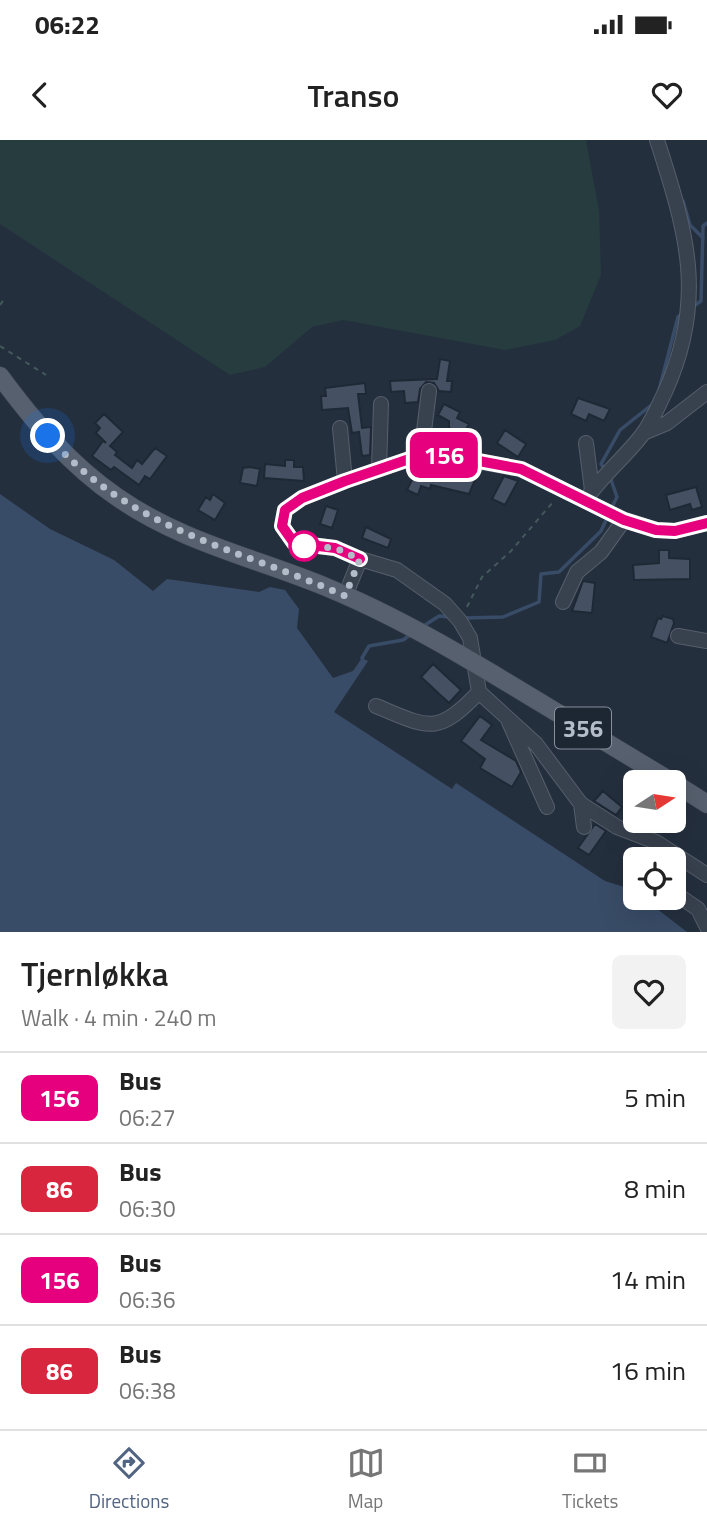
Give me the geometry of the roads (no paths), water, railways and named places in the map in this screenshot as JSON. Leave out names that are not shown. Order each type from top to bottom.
[{"type":"main road","name":"356","points":[[0,376],[61,452],[120,499],[194,539],[345,596],[459,654],[652,770]]},
{"type":"main road","name":"356","points":[[686,791],[707,804]]},
{"type":"street","points":[[589,495],[643,433],[676,370],[693,304],[693,272],[657,140]]},
{"type":"street","points":[[421,455],[429,391]]},
{"type":"street","points":[[643,433],[667,423],[707,393]]},
{"type":"street","points":[[379,469],[381,404]]},
{"type":"street","points":[[340,428],[345,481]]},
{"type":"street","points":[[586,443],[589,495]]},
{"type":"street","points":[[707,523],[675,531],[656,530],[624,520],[589,495],[567,490],[521,469],[463,456],[421,455],[345,481],[290,504],[281,517],[282,526],[294,543],[335,548],[397,570],[423,585],[460,621],[474,650],[479,692],[536,744],[581,804],[617,827],[656,842],[707,875]]},
{"type":"street","points":[[563,603],[577,572],[616,535],[624,520]]},
{"type":"street","points":[[345,596],[360,559]]},
{"type":"street","points":[[678,636],[707,641]]},
{"type":"street","points":[[376,706],[416,723],[432,725],[459,714],[479,692]]},
{"type":"street","points":[[509,720],[547,807]]},
{"type":"street","points":[[581,804],[584,827]]},
{"type":"street","points":[[686,901],[698,909],[707,927]]},
{"type":"water","points":[[0,494],[50,529],[114,560],[153,591],[167,579],[259,592],[270,587],[285,590],[299,609],[297,628],[333,678],[353,671],[362,658],[368,661],[334,712],[452,789],[456,783],[605,881],[623,887],[623,910],[659,910],[687,932],[0,932]]},
{"type":"waterway","points":[[683,201],[690,225],[703,238]]},
{"type":"waterway","points":[[691,308],[701,301],[703,226],[707,223]]},
{"type":"waterway","points":[[659,390],[678,317],[682,314]]},
{"type":"waterway","points":[[606,471],[601,464],[620,430],[654,403]]},
{"type":"waterway","points":[[610,477],[617,497],[611,509]]},
{"type":"waterway","points":[[465,618],[503,617],[539,602],[541,574],[559,572],[601,531],[608,516]]},
{"type":"waterway","points":[[422,627],[439,616],[450,617]]},
{"type":"waterway","points":[[362,658],[369,646],[403,640],[410,635]]}]
